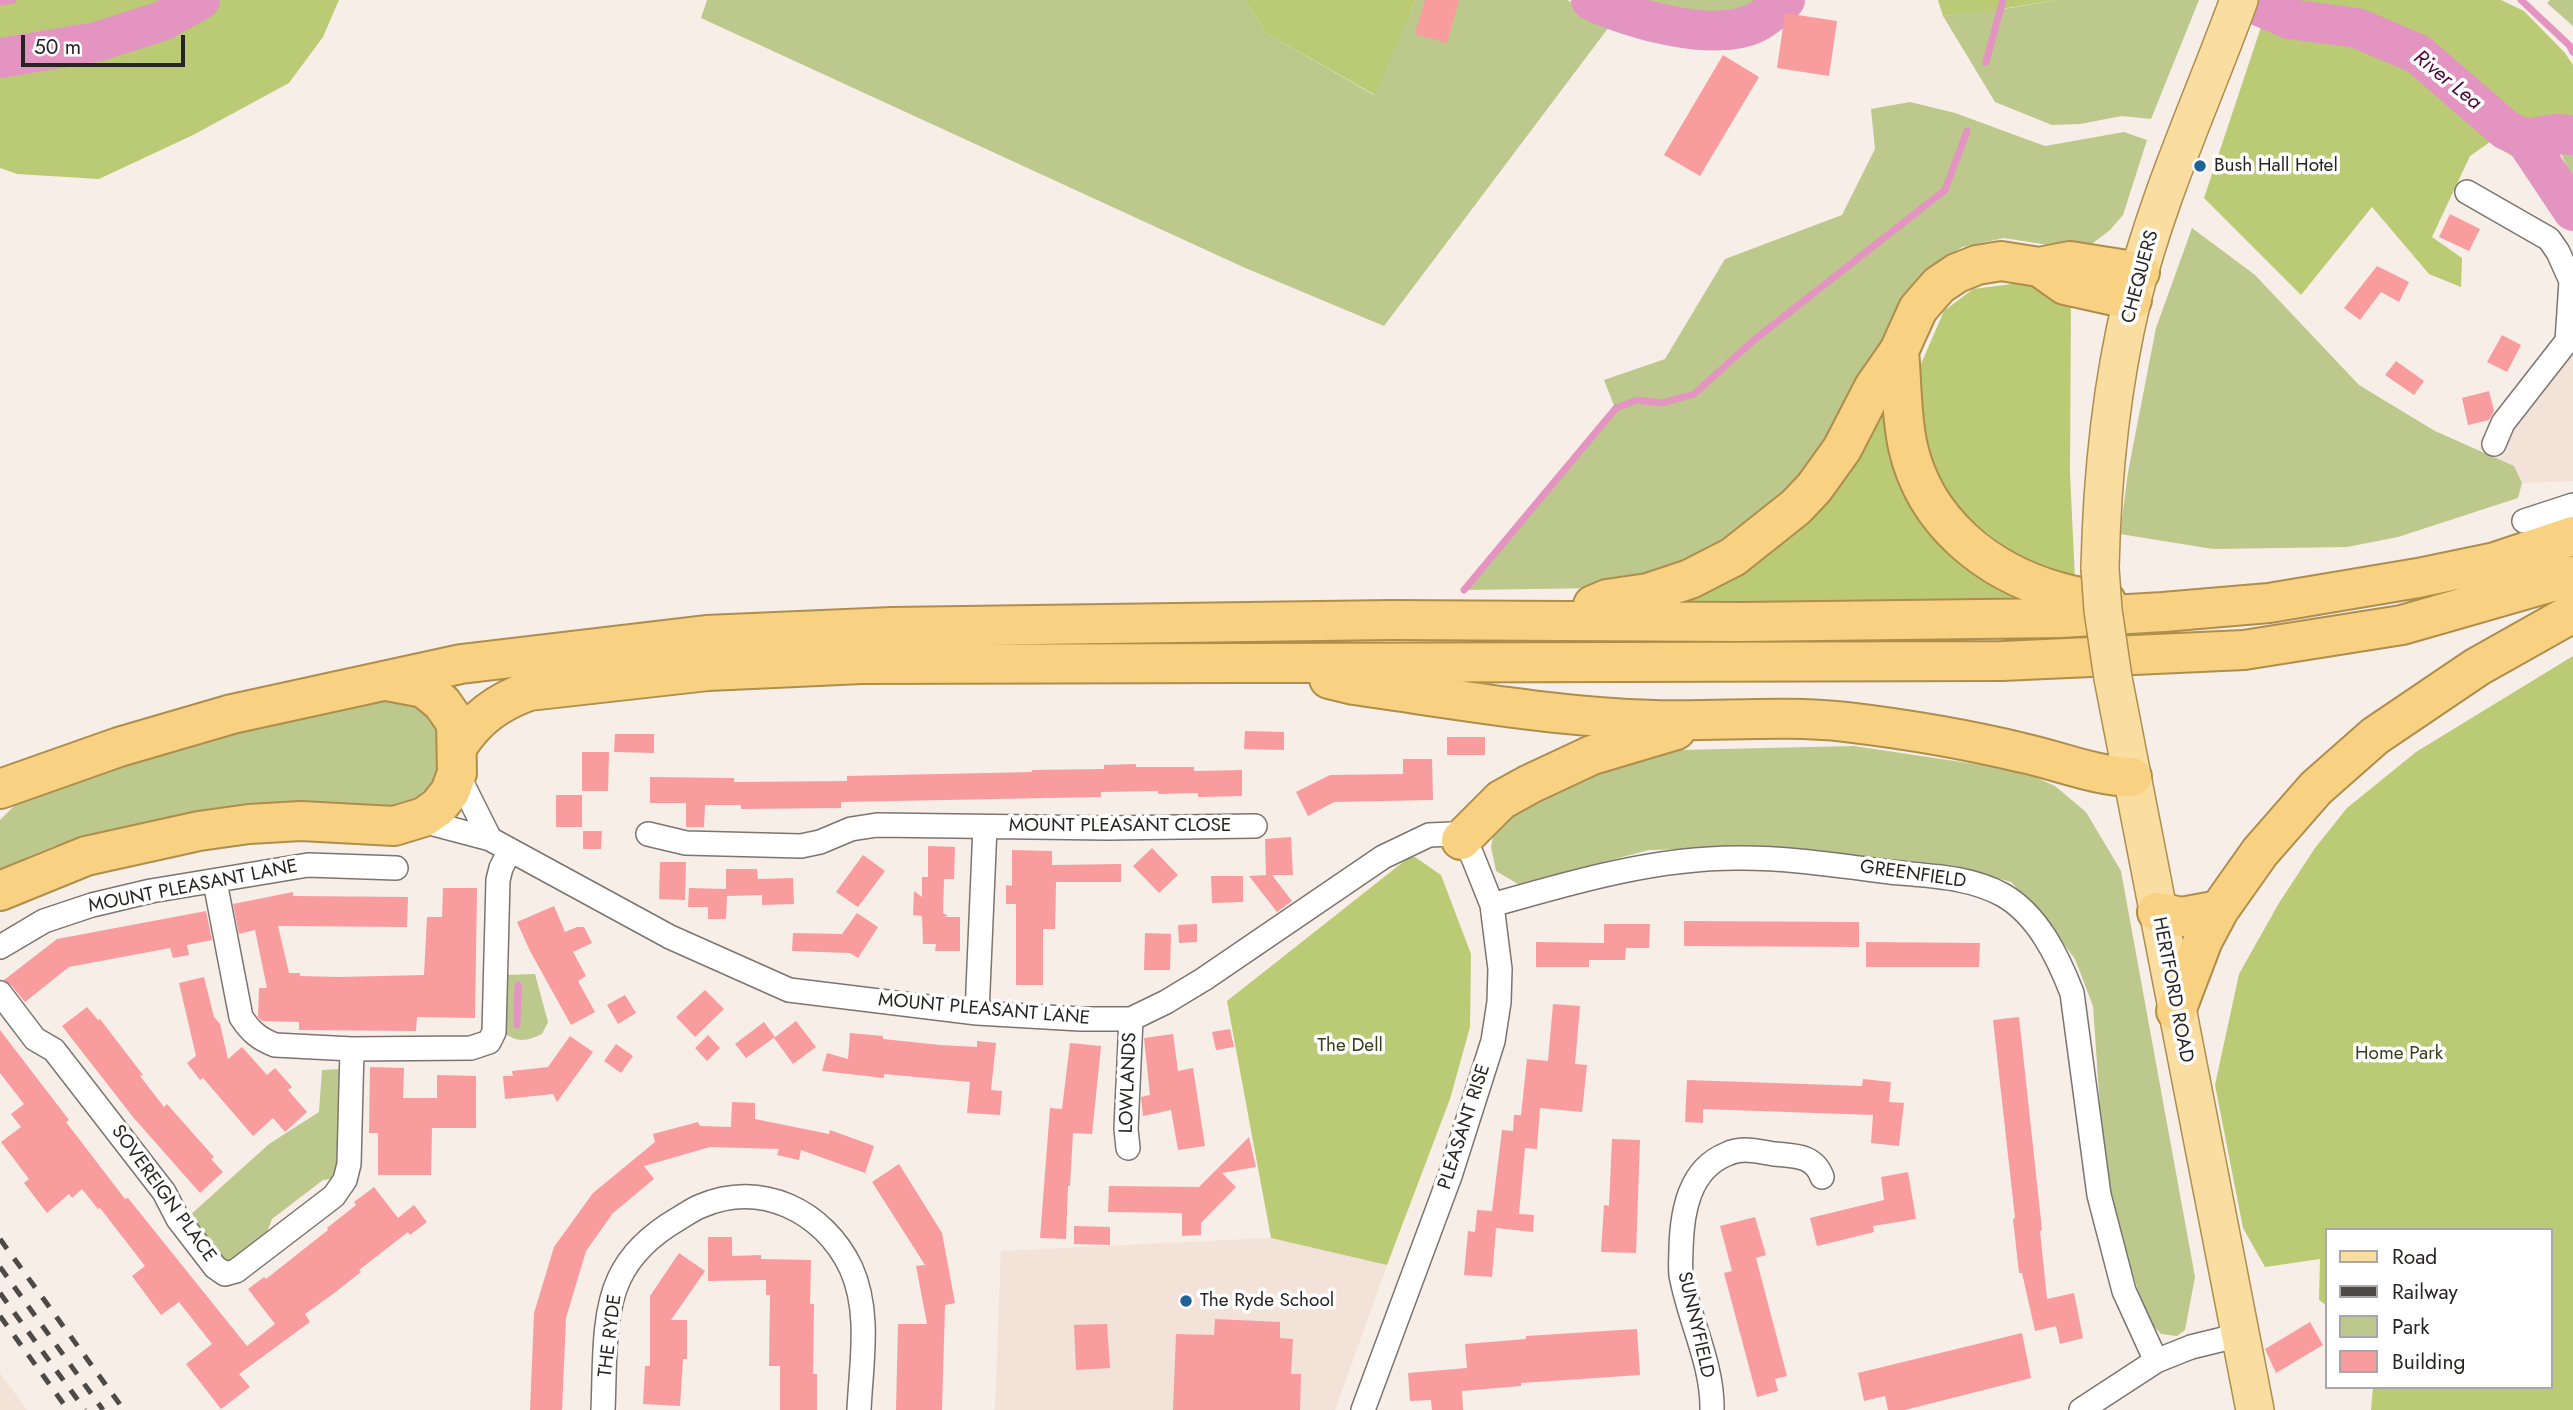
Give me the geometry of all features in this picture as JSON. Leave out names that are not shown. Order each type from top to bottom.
[{"type":"highway","points":[[1555,620],[1607,599],[1647,593],[1690,579],[1733,557],[1774,526],[1814,488],[1842,449],[1874,387],[1899,351],[1918,309],[1939,285],[1957,273],[1977,265],[2001,261],[2039,267],[2070,261],[2136,286]]},
{"type":"highway","points":[[1899,351],[1903,423],[1918,480],[1929,502],[1968,546],[2023,580],[2059,592],[2163,612]]},
{"type":"highway","points":[[0,789],[119,747],[232,714],[461,664],[733,633],[892,627],[2060,618],[2269,603],[2496,562],[2573,536]]},
{"type":"highway","points":[[0,891],[86,856],[198,831],[301,821],[394,826],[424,817],[438,807],[450,792],[457,760],[472,725],[510,698],[529,691],[708,671],[862,664],[2002,661],[2244,650],[2402,625],[2573,576]]},
{"type":"highway","points":[[2176,1010],[2203,940],[2219,910],[2260,852],[2316,788],[2375,736],[2477,667],[2573,613]]},
{"type":"highway","points":[[1262,663],[1354,685],[1551,714],[1655,720],[1808,719],[1845,722],[1958,739],[2027,753],[2112,776],[2132,777]]},
{"type":"highway","points":[[385,681],[424,688],[442,703],[456,723],[457,760]]},
{"type":"highway","points":[[1461,840],[1501,800],[1530,784],[1592,755],[1708,720]]},
{"type":"highway","points":[[2157,912],[2182,917],[2219,910]]},
{"type":"main road","name":"CHEQUERS","points":[[2100,568],[2106,459],[2120,359],[2136,286],[2187,137],[2239,0]]},
{"type":"main road","name":"HERTFORD ROAD","points":[[2100,568],[2113,678],[2255,1410]]},
{"type":"street","points":[[2467,192],[2549,239],[2571,281],[2567,341],[2503,423],[2494,444]]},
{"type":"street","points":[[2524,521],[2573,505]]},
{"type":"street","points":[[457,760],[490,839]]},
{"type":"street","name":"MOUNT PLEASANT LANE","points":[[424,817],[437,825],[490,839],[670,937],[789,990],[977,1013],[1080,1019],[1132,1019],[1204,979],[1383,857],[1408,843],[1440,832],[1452,834],[1461,840]]},
{"type":"street","name":"MOUNT PLEASANT CLOSE","points":[[648,834],[686,843],[801,846],[820,842],[851,829],[877,825],[1108,828],[1255,826]]},
{"type":"street","name":"MOUNT PLEASANT CLOSE","points":[[977,1013],[985,827]]},
{"type":"street","name":"PLEASANT RISE","points":[[1363,1410],[1450,1176],[1493,1041],[1499,1002],[1500,969],[1492,905],[1472,855],[1461,840]]},
{"type":"street","points":[[215,882],[241,1017],[249,1030],[263,1041],[275,1045],[352,1049],[471,1048],[489,1042],[495,1022],[498,880],[510,850]]},
{"type":"street","name":"GREENFIELD","points":[[1492,905],[1558,886],[1673,862],[1742,858],[1966,880],[2010,900],[2039,930],[2072,993],[2099,1195],[2124,1291],[2155,1361]]},
{"type":"street","name":"MOUNT PLEASANT LANE","points":[[0,947],[44,921],[92,905],[151,891],[307,865],[396,868]]},
{"type":"street","name":"SOVEREIGN PLACE","points":[[0,993],[35,1039],[54,1049],[164,1192],[178,1219],[215,1267],[225,1274],[236,1271],[334,1196],[345,1180],[349,1164],[352,1049]]},
{"type":"street","name":"LOWLANDS","points":[[1128,1148],[1126,1129],[1132,1019]]},
{"type":"street","name":"SUNNYFIELD","points":[[1712,1410],[1703,1357],[1681,1273],[1682,1223],[1692,1188],[1713,1161],[1728,1153],[1744,1150],[1808,1158],[1818,1165],[1822,1177]]},
{"type":"street","name":"THE RYDE","points":[[603,1410],[609,1312],[619,1278],[643,1244],[669,1224],[701,1205],[734,1197],[784,1202],[810,1216],[835,1242],[851,1269],[863,1312],[859,1410]]},
{"type":"street","points":[[2081,1410],[2155,1361],[2191,1346],[2239,1335]]},
{"type":"shaded area","points":[[2573,121],[2573,222],[2515,158]]},
{"type":"shaded area","points":[[2556,334],[2573,339],[2573,481],[2522,483],[2513,466],[2479,449]]},
{"type":"shaded area","name":"The Ryde School","points":[[1271,1238],[1387,1265],[1335,1410],[995,1410],[1001,1251]]},
{"type":"shaded area","points":[[0,1373],[27,1410],[0,1410]]},
{"type":"green space","points":[[0,0],[339,0],[323,37],[289,83],[193,135],[99,179],[17,174],[0,168]]},
{"type":"green space","points":[[707,0],[1245,0],[1266,33],[1374,95],[1416,0],[1567,0],[1612,23],[1384,326],[1243,267],[701,18]]},
{"type":"green space","points":[[1245,0],[1416,0],[1375,95],[1266,33]]},
{"type":"green space","points":[[1621,0],[1768,0],[1749,14],[1712,22],[1647,12]]},
{"type":"green space","points":[[1938,0],[2056,0],[1943,16]]},
{"type":"green space","points":[[2056,0],[2199,0],[2151,119],[2122,116],[2080,124],[2052,125],[1995,102],[1943,16]]},
{"type":"green space","points":[[2270,0],[2501,0],[2524,11],[2565,53],[2573,65],[2573,121],[2515,158],[2490,142],[2470,156],[2432,237],[2462,258],[2461,287],[2429,274],[2372,207],[2301,295],[2204,198]]},
{"type":"green space","points":[[2550,0],[2573,0],[2573,26],[2547,3]]},
{"type":"green space","points":[[1910,102],[1955,113],[2045,146],[2124,132],[2147,140],[2123,215],[2093,243],[2061,247],[2004,238],[1962,247],[1927,270],[1842,425],[1766,519],[1679,570],[1602,588],[1464,590],[1615,408],[1604,380],[1665,359],[1725,259],[1842,215],[1875,149],[1871,109]]},
{"type":"green space","points":[[2565,145],[2573,146],[2573,180],[2561,153]]},
{"type":"green space","points":[[2192,228],[2255,275],[2359,385],[2435,431],[2514,466],[2522,483],[2518,498],[2398,537],[2347,547],[2213,549],[2120,534],[2128,472],[2156,328]]},
{"type":"green space","points":[[2020,283],[2071,298],[2070,473],[2075,580],[2026,563],[1944,500],[1915,443],[1917,373],[1944,311],[1973,289]]},
{"type":"green space","points":[[1883,401],[1898,474],[2049,604],[1654,606],[1724,576]]},
{"type":"green space","name":"Home Park","points":[[2573,656],[2573,1410],[2371,1410],[2373,1389],[2552,1389],[2552,1228],[2324,1228],[2324,1304],[2319,1300],[2320,1259],[2265,1267],[2243,1228],[2215,1085],[2239,974],[2279,903],[2315,848],[2347,808],[2416,752]]},
{"type":"green space","points":[[387,699],[420,704],[435,719],[445,764],[423,800],[393,811],[234,809],[141,823],[54,846],[0,869],[0,820],[15,805],[147,756],[238,729]]},
{"type":"green space","points":[[1854,746],[2022,771],[2055,786],[2086,812],[2121,871],[2195,1277],[2185,1330],[2177,1336],[2161,1334],[2148,1320],[2106,1194],[2093,1006],[2075,959],[2042,915],[2011,882],[1951,865],[1773,847],[1649,850],[1518,884],[1496,871],[1491,847],[1495,827],[1515,809],[1593,776],[1680,750]]},
{"type":"green space","name":"The Dell","points":[[1412,855],[1441,875],[1471,954],[1470,1027],[1450,1099],[1387,1265],[1271,1238],[1227,1001]]},
{"type":"green space","points":[[535,974],[548,1022],[542,1034],[518,1040],[504,1033],[507,975]]},
{"type":"green space","points":[[340,1069],[337,1166],[331,1179],[323,1180],[272,1219],[266,1235],[232,1263],[218,1261],[188,1217],[269,1144],[319,1112],[322,1070]]},
{"type":"building","points":[[1425,0],[1459,0],[1447,43],[1415,34]]},
{"type":"building","points":[[1785,13],[1837,21],[1829,76],[1777,68]]},
{"type":"building","points":[[1723,55],[1759,77],[1700,176],[1664,155]]},
{"type":"building","points":[[2450,214],[2480,229],[2469,251],[2439,237]]},
{"type":"building","points":[[2377,266],[2409,282],[2399,302],[2381,292],[2360,320],[2344,308]]},
{"type":"building","points":[[2502,335],[2521,345],[2507,372],[2487,362]]},
{"type":"building","points":[[2396,361],[2424,381],[2414,395],[2385,375]]},
{"type":"building","points":[[2489,391],[2494,411],[2489,420],[2468,425],[2462,398]]},
{"type":"building","points":[[1245,731],[1284,732],[1284,750],[1244,749]]},
{"type":"building","points":[[615,734],[654,734],[654,753],[614,752]]},
{"type":"building","points":[[1447,737],[1485,737],[1485,755],[1447,755]]},
{"type":"building","points":[[582,752],[609,752],[608,791],[582,791]]},
{"type":"building","points":[[1403,759],[1432,759],[1433,800],[1334,802],[1308,816],[1296,792],[1330,775],[1403,774]]},
{"type":"building","points":[[1136,764],[1136,767],[1194,767],[1194,771],[1242,770],[1242,796],[1198,797],[1198,793],[1158,794],[1158,791],[1101,792],[1101,797],[841,802],[841,808],[741,809],[741,805],[705,805],[704,827],[686,827],[686,803],[650,803],[650,777],[734,778],[734,782],[847,781],[847,776],[1032,772],[1104,769],[1104,765]]},
{"type":"building","points":[[556,795],[582,795],[582,827],[556,827]]},
{"type":"building","points":[[583,831],[602,831],[601,849],[583,849]]},
{"type":"building","points":[[1291,837],[1293,875],[1272,875],[1292,901],[1277,912],[1249,876],[1266,875],[1265,839]]},
{"type":"building","points":[[928,846],[955,847],[954,879],[944,879],[943,913],[948,916],[943,917],[960,917],[960,951],[935,951],[936,944],[923,944],[922,916],[913,915],[914,891],[922,897],[922,877],[928,877]]},
{"type":"building","points":[[1152,848],[1178,875],[1159,893],[1133,866]]},
{"type":"building","points":[[1012,850],[1052,851],[1052,865],[1121,864],[1121,882],[1056,882],[1055,929],[1043,929],[1043,985],[1016,985],[1016,904],[1006,904],[1006,885],[1012,886]]},
{"type":"building","points":[[863,855],[885,871],[858,907],[836,892]]},
{"type":"building","points":[[660,862],[686,862],[685,900],[659,899]]},
{"type":"building","points":[[726,869],[757,869],[758,879],[793,878],[794,904],[762,905],[762,895],[727,896],[726,919],[708,919],[708,907],[688,907],[689,888],[726,889]]},
{"type":"building","points":[[1211,876],[1243,876],[1243,902],[1212,903]]},
{"type":"building","points":[[443,888],[477,888],[475,1018],[417,1017],[416,1031],[299,1030],[299,1022],[262,1021],[258,1017],[259,988],[267,988],[255,930],[239,934],[233,904],[293,892],[293,896],[408,897],[407,927],[278,926],[289,973],[338,977],[424,975],[427,917],[442,917]]},
{"type":"building","points":[[554,906],[565,932],[584,927],[592,943],[573,952],[586,976],[578,981],[595,1012],[571,1025],[517,922]]},
{"type":"building","points":[[206,911],[212,940],[187,945],[189,955],[173,958],[170,948],[69,967],[25,1002],[4,980],[57,939]]},
{"type":"building","points":[[857,913],[878,927],[858,958],[850,953],[792,951],[793,933],[842,934]]},
{"type":"building","points":[[1684,921],[1859,922],[1859,947],[1684,946]]},
{"type":"building","points":[[1197,924],[1197,942],[1179,943],[1178,925]]},
{"type":"building","points":[[1604,924],[1650,924],[1649,948],[1626,948],[1625,960],[1589,960],[1589,967],[1536,967],[1536,942],[1604,943]]},
{"type":"building","points":[[1145,933],[1171,934],[1170,970],[1144,970]]},
{"type":"building","points":[[1866,942],[1980,943],[1979,967],[1866,967]]},
{"type":"building","points":[[204,977],[214,1017],[220,1024],[228,1059],[242,1047],[267,1075],[275,1068],[292,1087],[288,1090],[307,1112],[285,1132],[273,1118],[253,1136],[187,1063],[196,1056],[179,983]]},
{"type":"building","points":[[705,990],[724,1009],[695,1037],[676,1017]]},
{"type":"building","points":[[625,995],[636,1013],[618,1024],[607,1005]]},
{"type":"building","points":[[1553,1004],[1580,1006],[1575,1064],[1587,1065],[1582,1112],[1540,1108],[1537,1149],[1525,1148],[1519,1214],[1534,1215],[1533,1232],[1496,1228],[1492,1277],[1464,1275],[1468,1231],[1475,1232],[1477,1210],[1492,1211],[1502,1130],[1513,1131],[1514,1115],[1521,1115],[1527,1059],[1548,1061]]},
{"type":"building","points":[[87,1007],[100,1019],[164,1107],[167,1104],[214,1157],[211,1159],[223,1172],[200,1193],[133,1117],[62,1026]]},
{"type":"building","points":[[2019,1017],[2047,1299],[2074,1293],[2083,1338],[2060,1344],[2056,1326],[2035,1331],[2022,1273],[2019,1273],[1993,1020]]},
{"type":"building","points":[[796,1021],[816,1047],[793,1064],[774,1038]]},
{"type":"building","points":[[764,1022],[775,1037],[746,1058],[735,1044]]},
{"type":"building","points":[[1230,1029],[1234,1047],[1216,1050],[1212,1032]]},
{"type":"building","points":[[0,1030],[125,1199],[128,1198],[247,1346],[275,1324],[248,1289],[264,1277],[266,1279],[328,1230],[327,1228],[356,1205],[354,1202],[374,1187],[398,1218],[414,1205],[427,1222],[410,1235],[408,1232],[305,1314],[310,1322],[239,1374],[250,1387],[221,1409],[186,1364],[212,1344],[179,1302],[161,1315],[132,1276],[145,1266],[100,1208],[98,1209],[82,1189],[72,1198],[69,1194],[47,1213],[24,1183],[29,1179],[1,1142],[21,1127],[11,1114],[24,1104],[0,1073]]},
{"type":"building","points":[[850,1033],[940,1045],[977,1047],[977,1041],[996,1043],[991,1090],[1002,1091],[1000,1115],[967,1113],[970,1082],[884,1074],[884,1078],[822,1071],[827,1053],[848,1059]]},
{"type":"building","points":[[1173,1034],[1178,1071],[1193,1068],[1205,1146],[1178,1150],[1171,1110],[1143,1116],[1141,1097],[1150,1095],[1144,1038]]},
{"type":"building","points":[[708,1035],[720,1048],[707,1061],[695,1048]]},
{"type":"building","points":[[570,1036],[593,1052],[557,1102],[553,1094],[505,1099],[503,1076],[513,1076],[512,1071],[548,1067]]},
{"type":"building","points":[[1070,1043],[1101,1046],[1092,1134],[1073,1133],[1066,1239],[1040,1238],[1050,1108],[1062,1109]]},
{"type":"building","points":[[616,1044],[633,1056],[621,1073],[604,1061]]},
{"type":"building","points":[[370,1067],[404,1068],[403,1098],[437,1098],[437,1075],[476,1076],[476,1128],[432,1128],[431,1175],[378,1175],[378,1133],[369,1133]]},
{"type":"building","points":[[1863,1079],[1891,1082],[1889,1102],[1904,1103],[1899,1146],[1871,1143],[1873,1115],[1703,1109],[1703,1123],[1685,1122],[1687,1080],[1862,1086]]},
{"type":"building","points":[[732,1102],[755,1103],[755,1119],[829,1134],[830,1130],[874,1146],[865,1173],[801,1150],[799,1160],[777,1155],[779,1149],[710,1147],[644,1166],[654,1179],[613,1213],[586,1251],[566,1318],[562,1410],[530,1410],[534,1313],[554,1247],[593,1193],[655,1142],[653,1134],[698,1122],[700,1126],[731,1127]]},
{"type":"building","points":[[1249,1137],[1256,1167],[1222,1173],[1236,1187],[1201,1223],[1201,1235],[1182,1236],[1182,1213],[1108,1212],[1109,1186],[1199,1187]]},
{"type":"building","points":[[1612,1139],[1640,1140],[1636,1253],[1601,1252],[1604,1205],[1609,1206]]},
{"type":"building","points":[[899,1164],[942,1233],[955,1303],[945,1305],[942,1410],[896,1410],[898,1324],[927,1324],[916,1266],[925,1265],[872,1182]]},
{"type":"building","points":[[1908,1172],[1916,1219],[1873,1226],[1874,1232],[1817,1246],[1810,1218],[1884,1200],[1881,1177]]},
{"type":"building","points":[[1755,1217],[1766,1255],[1756,1258],[1787,1376],[1775,1379],[1778,1391],[1757,1397],[1724,1273],[1732,1271],[1720,1226]]},
{"type":"building","points":[[1074,1226],[1110,1227],[1110,1245],[1074,1244]]},
{"type":"building","points":[[708,1237],[732,1237],[732,1256],[761,1255],[761,1259],[811,1260],[810,1304],[814,1304],[813,1374],[817,1374],[817,1410],[780,1410],[780,1366],[769,1366],[770,1295],[766,1295],[766,1280],[708,1281]]},
{"type":"building","points":[[679,1253],[705,1271],[671,1320],[687,1320],[687,1359],[683,1359],[680,1406],[643,1404],[645,1366],[650,1366],[650,1296]]},
{"type":"building","points":[[1215,1319],[1280,1322],[1280,1338],[1293,1339],[1291,1374],[1301,1374],[1300,1410],[1173,1410],[1176,1334],[1214,1335]]},
{"type":"building","points":[[2310,1322],[2323,1345],[2276,1373],[2265,1349]]},
{"type":"building","points":[[1107,1324],[1110,1368],[1076,1370],[1074,1325]]},
{"type":"building","points":[[1637,1329],[1640,1375],[1521,1383],[1521,1386],[1462,1391],[1463,1410],[1432,1410],[1431,1400],[1410,1401],[1408,1373],[1467,1368],[1465,1344],[1526,1339],[1526,1336]]},
{"type":"building","points":[[2022,1333],[2031,1378],[1905,1410],[1888,1410],[1885,1396],[1864,1401],[1858,1373]]},
{"type":"waterway","points":[[0,2],[13,0]]},
{"type":"waterway","name":"River Lea","points":[[0,58],[96,42],[162,21],[200,0]]},
{"type":"waterway","name":"River Lea","points":[[1591,0],[1649,21],[1696,30],[1718,31],[1738,29],[1755,23],[1785,0]]},
{"type":"waterway","points":[[1986,62],[2003,0]]},
{"type":"waterway","name":"River Lea","points":[[2245,0],[2289,19],[2357,28],[2418,54],[2506,130],[2525,139],[2573,211]]},
{"type":"waterway","points":[[2521,0],[2569,45],[2573,52]]},
{"type":"waterway","points":[[1464,590],[1616,408],[1637,400],[1662,403],[1694,394],[1754,340],[1945,190],[1967,131]]},
{"type":"waterway","name":"River Lea","points":[[2525,139],[2556,134],[2573,135]]},
{"type":"waterway","points":[[517,1025],[518,985]]},
{"type":"railway","points":[[0,1239],[124,1410]]},
{"type":"railway","points":[[0,1267],[103,1410]]},
{"type":"railway","points":[[0,1293],[85,1410]]},
{"type":"railway","points":[[0,1316],[68,1410]]},
{"type":"place","name":"Bush Hall Hotel","points":[[2200,166]]},
{"type":"place","name":"The Ryde School","points":[[1186,1301]]}]
